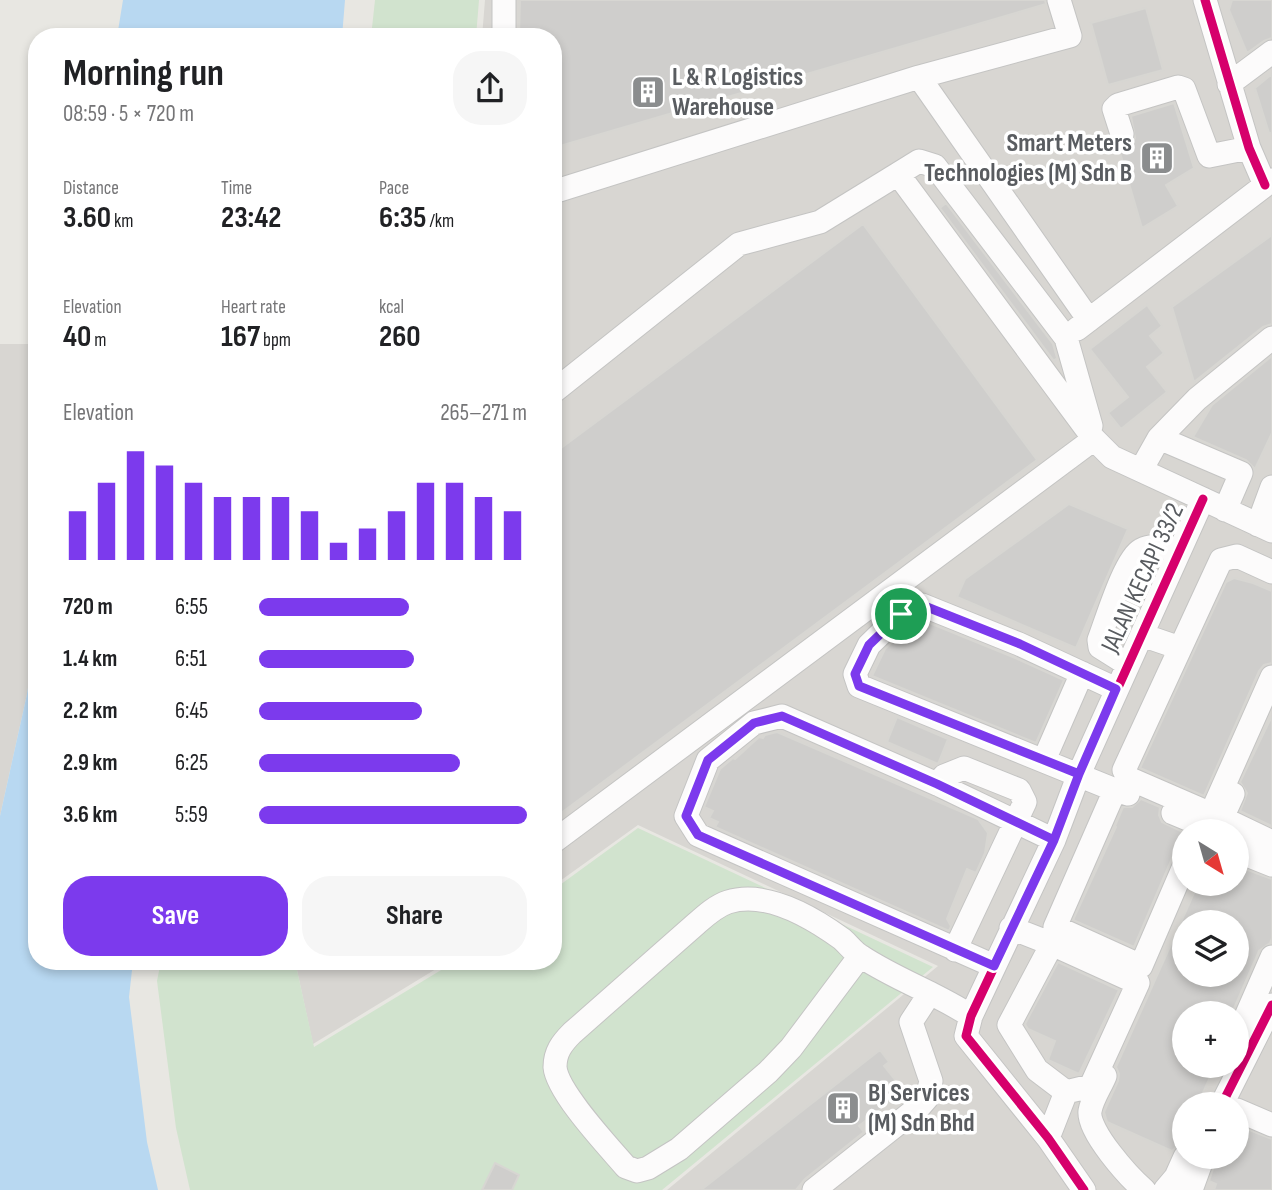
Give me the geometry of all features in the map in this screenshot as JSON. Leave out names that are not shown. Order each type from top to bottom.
[{"type":"street","points":[[504,28],[505,0]]},
{"type":"street","points":[[562,189],[919,77],[1070,36],[1059,0]]},
{"type":"street","points":[[1066,338],[1269,182],[1249,148],[1205,0]]},
{"type":"street","points":[[1229,84],[1272,52]]},
{"type":"street","points":[[919,77],[1089,320]]},
{"type":"street","points":[[1122,134],[1114,109],[1118,104],[1178,87],[1184,89],[1209,156],[1249,148]]},
{"type":"street","points":[[562,385],[739,244],[820,222],[919,161],[935,166],[1066,338],[1094,439]]},
{"type":"street","points":[[898,174],[1094,439],[1112,457],[1265,528],[1272,486]]},
{"type":"street","points":[[1141,470],[1159,438],[1197,400],[1272,338]]},
{"type":"street","points":[[1159,438],[1241,473],[1225,510]]},
{"type":"street","points":[[562,835],[1094,439]]},
{"type":"street","name":"JALAN KECAPI 33/2","points":[[971,1016],[1054,840],[1116,689],[1203,499]]},
{"type":"street","points":[[1127,664],[1100,647],[1099,640],[1130,561],[1142,549],[1165,547],[1179,551]]},
{"type":"street","points":[[1272,572],[1237,556],[1221,560],[1124,769],[1128,778],[1211,814],[1272,677]]},
{"type":"street","points":[[1116,689],[1020,644],[922,605],[901,614],[869,645],[855,674],[859,686],[1187,819]]},
{"type":"street","points":[[1142,635],[1180,648]]},
{"type":"street","points":[[1044,760],[1082,673]]},
{"type":"street","points":[[1272,708],[1222,818],[1272,842]]},
{"type":"street","points":[[994,966],[698,835],[686,816],[708,760],[754,723],[782,716],[937,784],[1054,840]]},
{"type":"street","points":[[1115,790],[1055,927],[1141,966],[1172,894]]},
{"type":"street","points":[[955,950],[1016,821]]},
{"type":"street","points":[[1250,856],[1272,865]]},
{"type":"street","points":[[1144,1190],[1093,1129],[1090,1111],[1185,896]]},
{"type":"street","points":[[1025,899],[1062,911]]},
{"type":"street","points":[[860,956],[790,1048],[768,1072],[679,1149],[630,1181],[625,1167],[561,1085],[555,1067],[562,1042],[697,923],[729,902],[765,901],[824,926],[860,956],[971,1016],[966,1036],[1048,1138],[1084,1190]]},
{"type":"street","points":[[1012,928],[1138,983],[1091,1086],[1066,1092]]},
{"type":"street","points":[[1052,944],[1009,1025],[1037,1070],[1066,1092]]},
{"type":"street","points":[[1249,1010],[1272,957]]},
{"type":"street","points":[[814,1190],[927,1098],[931,1081],[911,1022],[930,993]]},
{"type":"street","points":[[1228,1092],[1272,1005]]},
{"type":"street","points":[[1048,1138],[1066,1092]]},
{"type":"street","points":[[1249,1115],[1272,1125]]},
{"type":"street","points":[[1165,1190],[1180,1169]]},
{"type":"street","points":[[1191,1190],[1199,1169]]},
{"type":"shaded area","points":[[485,0],[1272,0],[1272,1190],[667,1190],[938,966],[638,825],[562,880],[562,28],[483,28]]},
{"type":"shaded area","points":[[0,344],[28,344],[28,688],[0,816]]},
{"type":"shaded area","points":[[297,970],[434,970],[313,1044]]},
{"type":"green space","points":[[375,0],[479,0],[477,28],[372,28]]},
{"type":"green space","points":[[638,828],[933,967],[662,1190],[190,1190],[176,1128],[157,981],[159,970],[297,970],[314,1047],[441,970],[562,970],[562,883]]},
{"type":"water","points":[[123,0],[345,0],[343,28],[118,28]]},
{"type":"water","points":[[28,688],[28,970],[132,970],[129,997],[147,1142],[158,1190],[0,1190],[0,816]]},
{"type":"building","name":"L & R Logistics Warehouse","points":[[520,0],[1045,0],[1046,4],[562,145],[562,28],[519,28]]},
{"type":"building","points":[[1232,0],[1272,0],[1272,38],[1247,53],[1229,10]]},
{"type":"building","points":[[1146,8],[1163,70],[1108,85],[1091,23]]},
{"type":"building","points":[[1272,74],[1272,133],[1269,133],[1255,88]]},
{"type":"building","name":"Smart Meters Technologies (M) Sdn B","points":[[1174,103],[1194,168],[1166,185],[1178,206],[1142,228],[1119,149],[1130,146],[1135,138],[1131,116]]},
{"type":"building","points":[[946,203],[1053,344],[1057,358],[1054,361],[940,208]]},
{"type":"building","points":[[863,224],[1037,460],[562,812],[562,447]]},
{"type":"building","points":[[1272,235],[1272,324],[1263,327],[1194,382],[1172,307]]},
{"type":"building","points":[[1147,305],[1162,326],[1150,336],[1164,353],[1147,367],[1167,392],[1121,429],[1108,413],[1128,397],[1090,349]]},
{"type":"building","points":[[1272,356],[1272,433],[1255,469],[1246,460],[1193,437],[1212,405]]},
{"type":"building","points":[[1069,504],[1128,529],[1076,648],[957,597],[965,579]]},
{"type":"building","points":[[1234,578],[1272,591],[1272,663],[1264,665],[1259,671],[1204,796],[1140,768],[1226,582]]},
{"type":"building","points":[[922,620],[1064,680],[1036,743],[872,676],[885,649],[909,626]]},
{"type":"building","points":[[1272,716],[1272,826],[1240,811],[1247,793],[1240,782]]},
{"type":"building","points":[[897,717],[948,739],[938,764],[887,742]]},
{"type":"building","points":[[777,732],[978,819],[988,833],[985,853],[976,873],[967,869],[947,919],[951,926],[949,931],[715,827],[718,822],[709,818],[713,811],[704,807],[720,769],[759,737]]},
{"type":"building","points":[[1141,799],[1160,807],[1162,822],[1172,827],[1172,858],[1134,947],[1073,920],[1123,807],[1132,807]]},
{"type":"building","points":[[1250,871],[1272,879],[1272,938],[1270,943],[1259,951],[1249,974],[1249,910],[1186,910],[1193,896],[1250,896]]},
{"type":"building","points":[[1172,942],[1172,987],[1243,987],[1237,1001],[1172,1001],[1172,1078],[1210,1078],[1203,1092],[1172,1092],[1172,1151],[1107,1122],[1104,1112],[1118,1081],[1116,1067]]},
{"type":"building","points":[[1058,962],[1119,990],[1079,1074],[1048,1060],[1055,1041],[1028,1029],[1025,1024]]},
{"type":"building","name":"BJ Services (M) Sdn Bhd","points":[[880,1050],[889,1062],[884,1066],[904,1091],[859,1126],[864,1132],[805,1179],[796,1190],[701,1190]]},
{"type":"building","points":[[1249,1130],[1272,1139],[1272,1190],[1214,1190],[1216,1184],[1209,1181],[1213,1169],[1249,1169]]},
{"type":"building","points":[[495,1163],[519,1175],[512,1190],[482,1190]]},
{"type":"cycle path","points":[[1205,0],[1249,148],[1265,185]]},
{"type":"cycle path","points":[[1084,1190],[1048,1138],[966,1036],[971,1016],[1054,840],[1079,774],[1203,499]]},
{"type":"cycle path","points":[[1228,1092],[1272,1005]]},
{"type":"place","name":"L & R Logistics Warehouse","points":[[648,92]]},
{"type":"place","name":"Smart Meters Technologies (M) Sdn B","points":[[1157,158]]},
{"type":"place","name":"BJ Services (M) Sdn Bhd","points":[[843,1108]]},
{"type":"route","points":[[901,614],[869,645],[855,674],[859,686],[1079,774],[1054,840],[937,784],[782,716],[754,723],[708,760],[686,816],[698,835],[994,966],[1054,840],[1116,689],[1020,644],[922,605],[901,614]]}]
